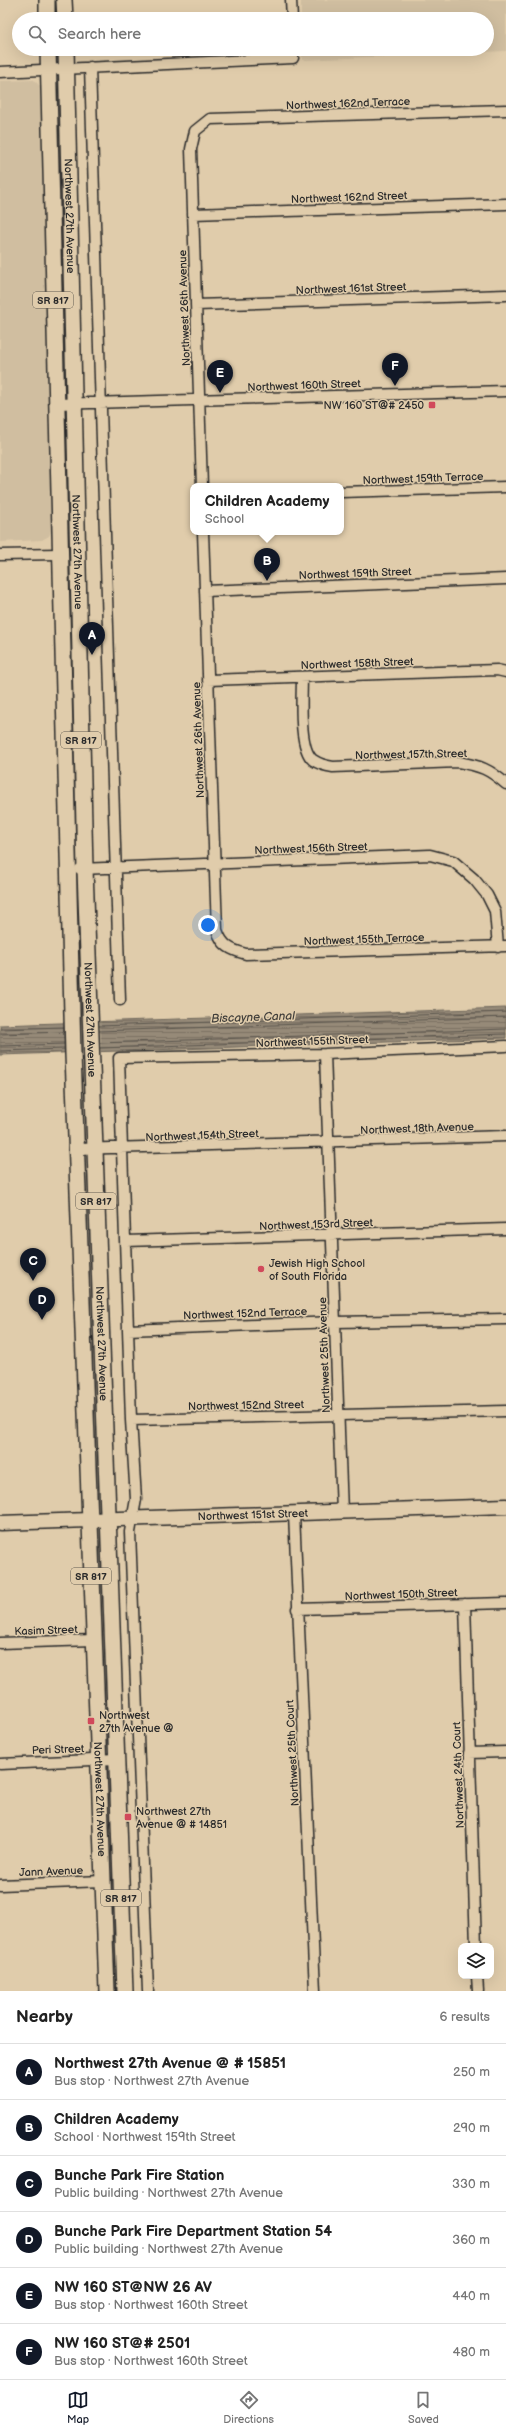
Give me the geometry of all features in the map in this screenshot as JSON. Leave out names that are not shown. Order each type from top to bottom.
[{"type":"main road","points":[[47,0],[47,12]]},
{"type":"main road","points":[[64,0],[65,12]]},
{"type":"main road","name":"Northwest 27th Avenue","points":[[48,56],[59,554],[73,1054],[107,1991]]},
{"type":"main road","name":"Northwest 27th Avenue","points":[[66,56],[85,869],[125,1991]]},
{"type":"main road","points":[[51,196],[70,196]]},
{"type":"main road","points":[[59,554],[65,556],[69,563],[73,638],[79,645]]},
{"type":"main road","points":[[82,1299],[100,1299]]},
{"type":"street","points":[[291,0],[292,12]]},
{"type":"street","points":[[0,72],[262,56]]},
{"type":"street","points":[[90,67],[102,404],[114,868],[120,1000]]},
{"type":"street","name":"Northwest 162nd Terrace","points":[[195,131],[210,119],[506,110]]},
{"type":"street","name":"Northwest 26th Avenue","points":[[195,131],[191,149],[202,483]]},
{"type":"street","name":"Northwest 162nd Street","points":[[193,214],[506,204]]},
{"type":"street","name":"Northwest 161st Street","points":[[196,305],[506,294]]},
{"type":"street","name":"Northwest 160th Street","points":[[56,404],[102,404],[506,391]]},
{"type":"street","name":"Northwest 159th Terrace","points":[[344,492],[506,487]]},
{"type":"street","name":"Northwest 26th Avenue","points":[[203,535],[217,930],[224,945]]},
{"type":"street","points":[[0,555],[59,554]]},
{"type":"street","name":"Northwest 159th Street","points":[[205,591],[506,579]]},
{"type":"street","name":"Northwest 158th Street","points":[[208,680],[497,670],[506,672]]},
{"type":"street","name":"Northwest 157th Street","points":[[302,677],[303,733],[306,748],[311,759],[320,764],[333,767],[458,762],[478,766],[492,771],[506,784]]},
{"type":"street","name":"Northwest 156th Street","points":[[68,870],[430,855],[453,861],[474,879],[487,895],[494,911],[502,946]]},
{"type":"street","name":"Northwest 155th Terrace","points":[[224,945],[233,950],[246,954],[502,946]]},
{"type":"street","name":"Northwest 155th Street","points":[[123,1149],[119,1058],[325,1054],[506,1046]]},
{"type":"street","name":"Northwest 25th Avenue","points":[[325,1054],[342,1512]]},
{"type":"street","name":"Northwest 18th Avenue","points":[[329,1143],[506,1136]]},
{"type":"street","name":"Northwest 154th Street","points":[[77,1149],[329,1143]]},
{"type":"street","points":[[123,1149],[131,1420],[136,1499],[132,1519],[131,1554],[148,1991]]},
{"type":"street","name":"Northwest 153rd Street","points":[[126,1241],[332,1236],[506,1229]]},
{"type":"street","name":"Northwest 152nd Terrace","points":[[128,1330],[335,1322],[506,1319]]},
{"type":"street","name":"Northwest 152nd Street","points":[[131,1420],[506,1411]]},
{"type":"street","name":"Northwest 151st Street","points":[[0,1523],[506,1506]]},
{"type":"street","name":"Northwest 25th Court","points":[[294,1514],[315,1991]]},
{"type":"street","name":"Northwest 150th Street","points":[[297,1608],[506,1603]]},
{"type":"street","name":"Northwest 24th Court","points":[[465,1604],[476,1943]]},
{"type":"street","name":"Kasim Street","points":[[0,1643],[94,1640]]},
{"type":"street","points":[[469,1753],[506,1752]]},
{"type":"street","name":"Peri Street","points":[[0,1764],[116,1759]]},
{"type":"street","name":"Jann Avenue","points":[[0,1885],[103,1881]]},
{"type":"street","points":[[477,1979],[478,1991]]},
{"type":"shaded area","points":[[301,0],[506,0],[506,51],[494,52],[494,12],[301,12]]},
{"type":"shaded area","points":[[302,56],[393,56],[302,60]]},
{"type":"shaded area","points":[[34,80],[41,87],[52,530],[49,536],[42,540],[0,542],[0,81]]},
{"type":"water","name":"Biscayne Canal","points":[[506,1008],[506,1038],[0,1055],[0,1025]]},
{"type":"pier","points":[[100,1020],[101,1053],[66,1055],[65,1021]]},
{"type":"place","name":"NW 160 ST@# 2501","points":[[395,386]]},
{"type":"place","name":"NW 160 ST@NW 26 AV","points":[[220,393]]},
{"type":"place","name":"NW 160 ST@# 2450","points":[[432,405]]},
{"type":"place","name":"Children Academy","points":[[267,581]]},
{"type":"place","name":"Northwest 27th Avenue @ # 15851","points":[[92,655]]},
{"type":"place","name":"Jewish High School of South Florida","points":[[261,1269]]},
{"type":"place","name":"Bunche Park Fire Station","points":[[33,1281]]},
{"type":"place","name":"Bunche Park Fire Department Station 54","points":[[42,1320]]},
{"type":"place","name":"Northwest 27th Avenue @","points":[[91,1721]]},
{"type":"place","name":"Northwest 27th Avenue @ # 14851","points":[[128,1817]]}]
